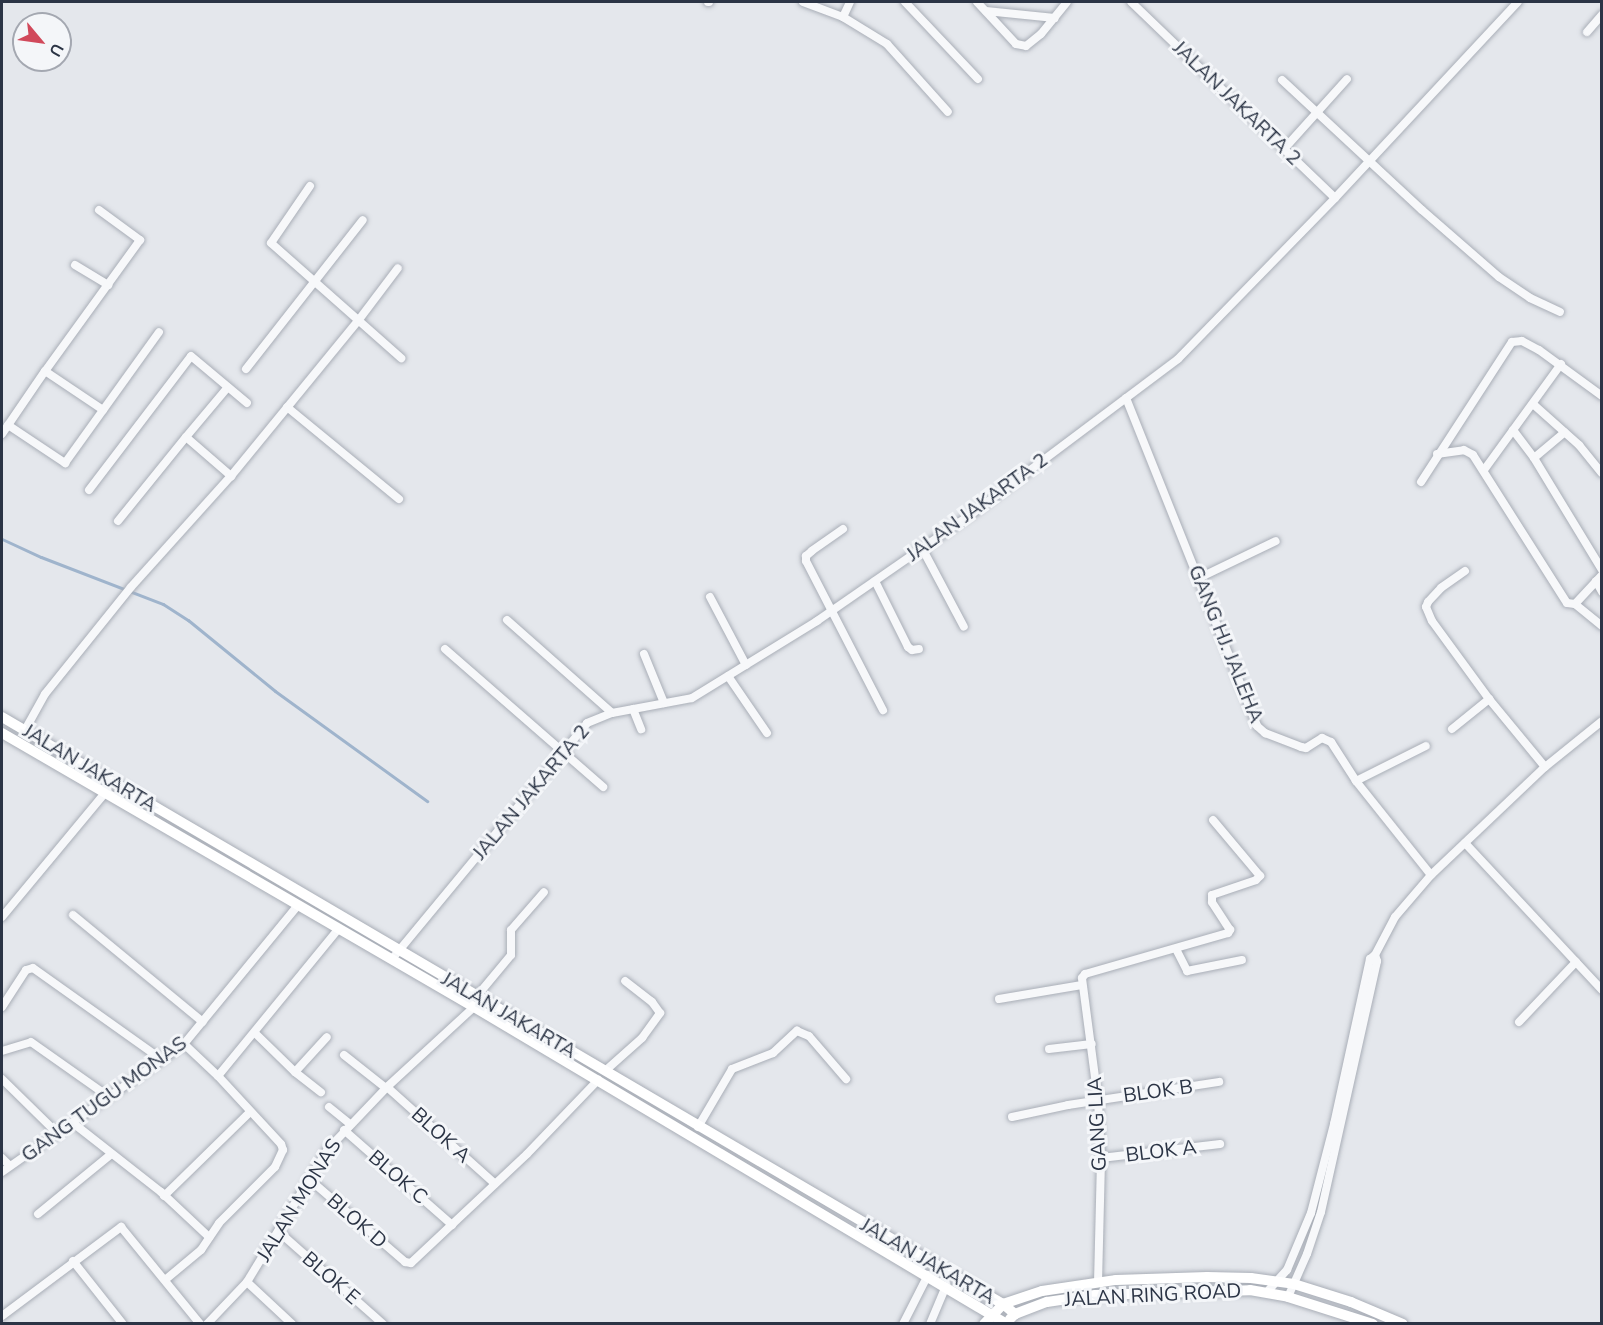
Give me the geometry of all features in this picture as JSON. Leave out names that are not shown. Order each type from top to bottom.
[{"type":"main road","name":"JALAN JAKARTA","points":[[2,717],[268,874],[395,955],[911,1258],[1003,1304],[1015,1314]]},
{"type":"main road","name":"JALAN JAKARTA","points":[[2,733],[262,885],[339,928],[395,955]]},
{"type":"main road","points":[[262,885],[268,874]]},
{"type":"main road","name":"JALAN JAKARTA","points":[[911,1258],[928,1275],[1005,1323]]},
{"type":"main road","name":"JALAN RING ROAD","points":[[1003,1304],[1042,1291],[1098,1283],[1251,1278],[1294,1284],[1351,1302],[1403,1323]]},
{"type":"main road","points":[[1169,1279],[1170,1291]]},
{"type":"main road","name":"JALAN RING ROAD","points":[[1005,1323],[1015,1314],[1047,1302],[1103,1294],[1170,1291],[1267,1292],[1373,1323]]},
{"type":"main road","points":[[984,1323],[1003,1304]]},
{"type":"street","points":[[803,2],[843,17],[887,44],[948,112]]},
{"type":"street","points":[[843,17],[850,2]]},
{"type":"street","points":[[905,2],[978,79]]},
{"type":"street","points":[[977,2],[1021,46],[1026,46],[1034,40],[1067,2]]},
{"type":"street","name":"JALAN JAKARTA 2","points":[[395,955],[587,723],[612,713],[692,698],[833,610],[875,581],[1126,398],[1186,351],[1335,198],[1131,2]]},
{"type":"street","points":[[1335,198],[1370,163],[1512,3]]},
{"type":"street","points":[[986,11],[1055,18]]},
{"type":"street","points":[[1587,32],[1602,15]]},
{"type":"street","points":[[1284,149],[1347,78]]},
{"type":"street","points":[[1281,80],[1499,278],[1530,298],[1560,312]]},
{"type":"street","points":[[310,186],[271,241],[401,358]]},
{"type":"street","points":[[2,434],[140,240],[99,210]]},
{"type":"street","points":[[246,369],[316,283],[363,220]]},
{"type":"street","points":[[75,265],[108,285]]},
{"type":"street","points":[[25,730],[45,694],[131,587],[231,477],[358,321],[398,268]]},
{"type":"street","points":[[8,425],[65,463],[159,332]]},
{"type":"street","points":[[1421,482],[1437,454],[1512,342],[1517,340],[1531,345],[1561,364],[1602,396]]},
{"type":"street","points":[[89,489],[191,356],[247,403]]},
{"type":"street","points":[[1484,470],[1561,364]]},
{"type":"street","points":[[45,371],[103,410]]},
{"type":"street","points":[[118,520],[228,387]]},
{"type":"street","name":"GANG HJ. JALEHA","points":[[1126,398],[1260,730],[1301,747],[1326,738],[1356,781],[1431,875]]},
{"type":"street","points":[[1533,404],[1565,432],[1602,473]]},
{"type":"street","points":[[287,407],[399,499]]},
{"type":"street","points":[[1513,430],[1534,458],[1602,570]]},
{"type":"street","points":[[1534,458],[1565,432]]},
{"type":"street","points":[[186,437],[231,477]]},
{"type":"street","points":[[1437,454],[1470,451],[1567,603],[1575,604],[1602,626]]},
{"type":"street","points":[[843,529],[806,556],[808,567],[833,610],[882,710]]},
{"type":"street","points":[[1199,578],[1276,541]]},
{"type":"street","points":[[922,548],[964,627]]},
{"type":"street","points":[[1465,571],[1432,596],[1426,607],[1432,621],[1490,699],[1545,767]]},
{"type":"street","points":[[1575,604],[1599,578]]},
{"type":"street","points":[[1599,578],[1602,592]]},
{"type":"street","points":[[875,581],[908,647],[912,650],[919,649]]},
{"type":"street","points":[[710,597],[746,665]]},
{"type":"street","points":[[507,620],[612,713]]},
{"type":"street","points":[[445,649],[603,787]]},
{"type":"street","points":[[644,654],[664,704]]},
{"type":"street","points":[[728,676],[767,733]]},
{"type":"street","points":[[1452,729],[1490,699]]},
{"type":"street","points":[[633,709],[641,729]]},
{"type":"street","points":[[1267,1292],[1277,1282],[1296,1252],[1311,1213],[1334,1124],[1370,959],[1375,955],[1395,917],[1431,875],[1545,767],[1602,721]]},
{"type":"street","points":[[1356,781],[1426,746]]},
{"type":"street","points":[[2,917],[104,794]]},
{"type":"street","points":[[999,999],[1082,985],[1084,974],[1228,933],[1230,930],[1212,902],[1212,895],[1256,880],[1260,876],[1213,820]]},
{"type":"street","points":[[1465,843],[1602,990]]},
{"type":"street","name":"JALAN MONAS","points":[[207,1323],[247,1282],[279,1232],[322,1156],[347,1127],[475,1002],[511,955],[512,930],[544,892]]},
{"type":"street","name":"GANG TUGU MONAS","points":[[2,1172],[184,1044],[298,905]]},
{"type":"street","points":[[73,915],[203,1022]]},
{"type":"street","points":[[218,1076],[339,928]]},
{"type":"street","points":[[1176,949],[1185,970],[1190,972],[1242,960]]},
{"type":"street","points":[[1288,1297],[1321,1212],[1377,961],[1375,955]]},
{"type":"street","points":[[1519,1022],[1576,962]]},
{"type":"street","points":[[2,1007],[26,970],[33,968],[161,1059]]},
{"type":"street","points":[[452,1225],[601,1075],[642,1038],[660,1013],[652,1002],[626,981]]},
{"type":"street","name":"GANG LIA","points":[[1082,985],[1098,1100],[1101,1158],[1098,1283]]},
{"type":"street","points":[[693,1128],[732,1069],[773,1053],[797,1031],[809,1036],[846,1079]]},
{"type":"street","points":[[255,1033],[295,1072],[321,1092]]},
{"type":"street","points":[[295,1072],[327,1037]]},
{"type":"street","points":[[2,1051],[31,1042],[109,1097]]},
{"type":"street","points":[[165,1280],[201,1250],[219,1223],[279,1162],[283,1150],[281,1144],[218,1076],[184,1044]]},
{"type":"street","points":[[1049,1049],[1092,1044]]},
{"type":"street","points":[[344,1055],[387,1087]]},
{"type":"street","points":[[2,1079],[58,1134]]},
{"type":"street","name":"BLOK B","points":[[1098,1100],[1219,1083]]},
{"type":"street","name":"BLOK A","points":[[387,1087],[495,1184]]},
{"type":"street","points":[[1012,1117],[1098,1100]]},
{"type":"street","name":"BLOK C","points":[[328,1107],[452,1225]]},
{"type":"street","points":[[164,1196],[250,1112]]},
{"type":"street","points":[[73,1123],[110,1155],[164,1196],[209,1237]]},
{"type":"street","name":"BLOK A","points":[[1101,1158],[1220,1144]]},
{"type":"street","points":[[38,1214],[110,1155]]},
{"type":"street","points":[[2,1158],[10,1167]]},
{"type":"street","name":"BLOK D","points":[[309,1179],[405,1262],[411,1263],[452,1225]]},
{"type":"street","points":[[2,1316],[121,1227],[200,1323]]},
{"type":"street","name":"BLOK E","points":[[279,1232],[383,1323]]},
{"type":"street","points":[[73,1261],[123,1323]]},
{"type":"street","points":[[903,1323],[928,1275]]},
{"type":"street","points":[[247,1282],[292,1323]]},
{"type":"street","points":[[930,1323],[946,1286]]},
{"type":"waterway","points":[[2,539],[41,557],[163,604],[188,620],[275,691],[427,801]]}]
